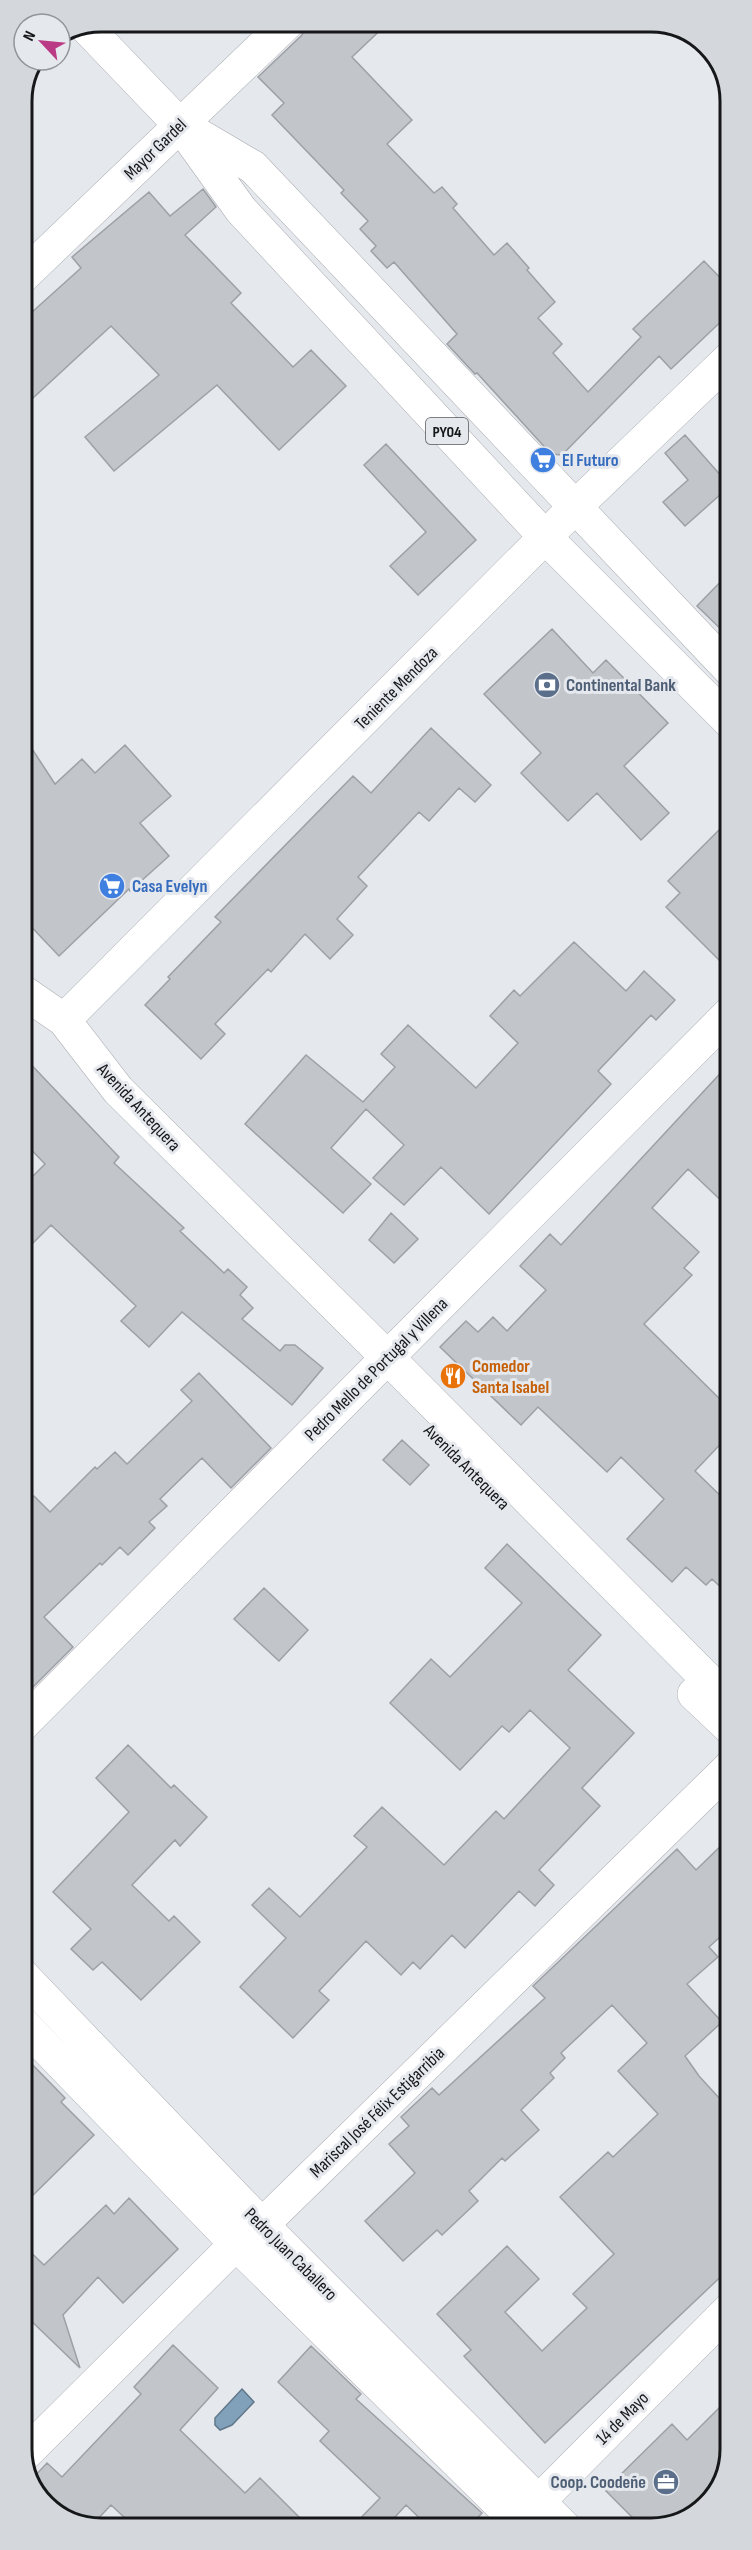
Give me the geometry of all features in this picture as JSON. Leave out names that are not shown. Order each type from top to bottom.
[{"type":"street","name":"Mayor Gardel","points":[[31,268],[277,32]]},
{"type":"street","name":"PY04","points":[[91,33],[180,125],[241,210],[546,538],[720,712]]},
{"type":"street","name":"PY04","points":[[180,125],[253,167],[720,659]]},
{"type":"street","name":"Teniente Mendoza","points":[[64,1020],[575,507],[720,368]]},
{"type":"street","points":[[31,998],[64,1020]]},
{"type":"street","name":"Avenida Antequera","points":[[64,1020],[118,1090],[720,1719]]},
{"type":"street","name":"Pedro Mello de Portugal y Villena","points":[[31,1716],[720,1023]]},
{"type":"street","name":"Avenida Antequera","points":[[379,1365],[720,1692]]},
{"type":"street","name":"Mariscal José Félix Estigarribia","points":[[31,2448],[236,2244],[262,2225],[720,1776]]},
{"type":"street","name":"Pedro Juan Caballero","points":[[31,1984],[262,2225],[521,2518]]},
{"type":"street","name":"Pedro Juan Caballero","points":[[31,2033],[236,2244],[521,2518]]},
{"type":"street","name":"14 de Mayo","points":[[525,2518],[720,2319]]},
{"type":"water","points":[[242,2389],[254,2402],[232,2425],[220,2430],[215,2425],[215,2418]]},
{"type":"building","points":[[303,32],[378,32],[352,57],[412,120],[387,144],[434,193],[442,187],[457,204],[453,208],[494,255],[507,243],[529,268],[527,270],[555,302],[538,318],[562,344],[553,353],[588,392],[641,337],[633,329],[704,261],[720,278],[720,322],[671,369],[659,356],[562,455],[551,454],[477,373],[475,374],[447,344],[457,334],[394,262],[387,268],[371,251],[376,246],[360,229],[368,221],[341,193],[344,190],[272,115],[284,103],[258,77]]},
{"type":"building","points":[[203,189],[216,207],[185,235],[241,293],[231,303],[293,367],[311,350],[346,386],[279,450],[217,385],[114,471],[85,437],[159,375],[111,326],[31,400],[31,313],[81,268],[72,257],[149,192],[170,216]]},
{"type":"building","points":[[685,435],[720,475],[720,495],[685,526],[663,502],[688,480],[665,453]]},
{"type":"building","points":[[386,444],[476,540],[418,595],[390,566],[426,532],[364,465]]},
{"type":"building","points":[[720,582],[720,628],[697,606]]},
{"type":"building","points":[[552,629],[593,673],[606,660],[668,723],[624,766],[669,813],[641,840],[597,793],[568,821],[521,773],[541,753],[484,694]]},
{"type":"building","points":[[431,728],[491,785],[475,802],[459,788],[429,821],[419,812],[358,877],[367,886],[337,919],[353,935],[330,959],[305,934],[271,972],[268,969],[215,1024],[225,1034],[201,1059],[145,1005],[170,979],[168,977],[221,922],[215,917],[353,776],[371,793]]},
{"type":"building","points":[[125,745],[171,796],[140,823],[169,856],[130,891],[129,889],[59,956],[31,926],[31,747],[55,784],[82,759],[95,773]]},
{"type":"building","points":[[720,829],[720,961],[666,907],[680,893],[668,881]]},
{"type":"building","points":[[574,942],[626,991],[644,971],[675,1000],[656,1020],[651,1015],[598,1071],[611,1084],[489,1214],[441,1167],[404,1205],[373,1178],[404,1145],[366,1109],[331,1148],[371,1184],[343,1213],[245,1124],[306,1055],[363,1102],[395,1067],[381,1054],[408,1025],[476,1088],[518,1043],[490,1016],[514,990],[520,996]]},
{"type":"building","points":[[31,1064],[119,1157],[114,1163],[184,1228],[180,1231],[224,1273],[228,1269],[247,1287],[240,1295],[253,1308],[242,1319],[280,1351],[285,1345],[295,1345],[323,1368],[292,1405],[182,1312],[149,1347],[121,1321],[136,1306],[51,1225],[31,1245],[31,1178],[45,1164],[31,1149]]},
{"type":"building","points":[[720,1074],[720,1199],[688,1169],[652,1208],[699,1252],[684,1268],[692,1275],[644,1324],[720,1399],[720,1445],[695,1471],[720,1495],[720,1587],[712,1579],[706,1585],[686,1567],[672,1582],[627,1539],[664,1499],[621,1457],[607,1472],[538,1407],[521,1425],[440,1347],[466,1321],[478,1332],[493,1317],[507,1331],[546,1290],[520,1266],[550,1234],[561,1245]]},
{"type":"building","points":[[391,1213],[418,1239],[394,1263],[369,1240]]},
{"type":"building","points":[[199,1373],[271,1448],[231,1488],[202,1458],[160,1499],[167,1506],[149,1522],[155,1528],[128,1555],[120,1547],[102,1565],[100,1563],[44,1617],[73,1647],[31,1689],[31,1499],[34,1496],[50,1512],[95,1467],[97,1469],[115,1452],[127,1464],[192,1401],[181,1390]]},
{"type":"building","points":[[402,1440],[429,1465],[410,1485],[383,1460]]},
{"type":"building","points":[[507,1544],[601,1635],[568,1670],[634,1733],[582,1788],[600,1806],[539,1870],[554,1885],[535,1906],[519,1891],[465,1948],[452,1935],[420,1969],[413,1962],[401,1975],[366,1941],[319,1991],[329,2000],[293,2038],[240,1987],[286,1938],[252,1905],[269,1888],[300,1917],[367,1847],[354,1836],[382,1807],[444,1865],[496,1811],[504,1819],[570,1748],[530,1710],[509,1732],[502,1726],[460,1770],[390,1703],[431,1659],[450,1677],[522,1603],[485,1568]]},
{"type":"building","points":[[264,1588],[308,1630],[279,1661],[234,1619]]},
{"type":"building","points":[[128,1745],[171,1788],[174,1785],[207,1817],[180,1846],[175,1840],[132,1885],[169,1921],[174,1916],[200,1942],[141,2000],[102,1962],[93,1970],[71,1949],[91,1929],[53,1892],[129,1812],[96,1778]]},
{"type":"building","points":[[720,1847],[720,1937],[709,1947],[718,1957],[687,1984],[720,2020],[720,2024],[685,2056],[720,2099],[720,2277],[545,2443],[464,2356],[471,2350],[437,2314],[507,2246],[539,2279],[505,2312],[542,2351],[587,2308],[573,2294],[614,2254],[560,2197],[608,2152],[613,2157],[658,2114],[618,2071],[647,2043],[612,2005],[561,2053],[565,2058],[550,2073],[554,2078],[521,2110],[539,2130],[505,2161],[502,2158],[469,2191],[478,2201],[442,2235],[437,2230],[403,2261],[365,2221],[415,2173],[389,2144],[409,2126],[401,2117],[432,2088],[439,2095],[545,1998],[533,1986],[677,1849],[696,1870]]},
{"type":"building","points":[[31,2063],[65,2098],[61,2102],[94,2135],[31,2197]]},
{"type":"building","points":[[129,2198],[178,2249],[123,2303],[98,2277],[63,2315],[80,2368],[31,2321],[31,2253],[44,2265],[106,2205],[114,2214]]},
{"type":"building","points":[[173,2345],[218,2388],[180,2430],[245,2493],[260,2478],[300,2518],[125,2518],[111,2505],[96,2518],[83,2516],[62,2507],[49,2495],[36,2474],[47,2463],[62,2477],[141,2394],[134,2387]]},
{"type":"building","points":[[311,2346],[361,2394],[356,2399],[482,2513],[477,2518],[420,2518],[406,2505],[394,2518],[361,2518],[380,2498],[320,2441],[329,2431],[278,2382]]},
{"type":"building","name":"Coop. Coodeñe","points":[[720,2407],[720,2459],[717,2472],[706,2492],[690,2507],[665,2517],[633,2518],[605,2490],[672,2424],[687,2440]]},
{"type":"place","name":"El Futuro","points":[[543,460]]},
{"type":"place","name":"Continental Bank","points":[[547,685]]},
{"type":"place","name":"Casa Evelyn","points":[[112,886]]},
{"type":"place","name":"Comedor Santa Isabel","points":[[453,1376]]},
{"type":"place","name":"Coop. Coodeñe","points":[[666,2482]]}]
